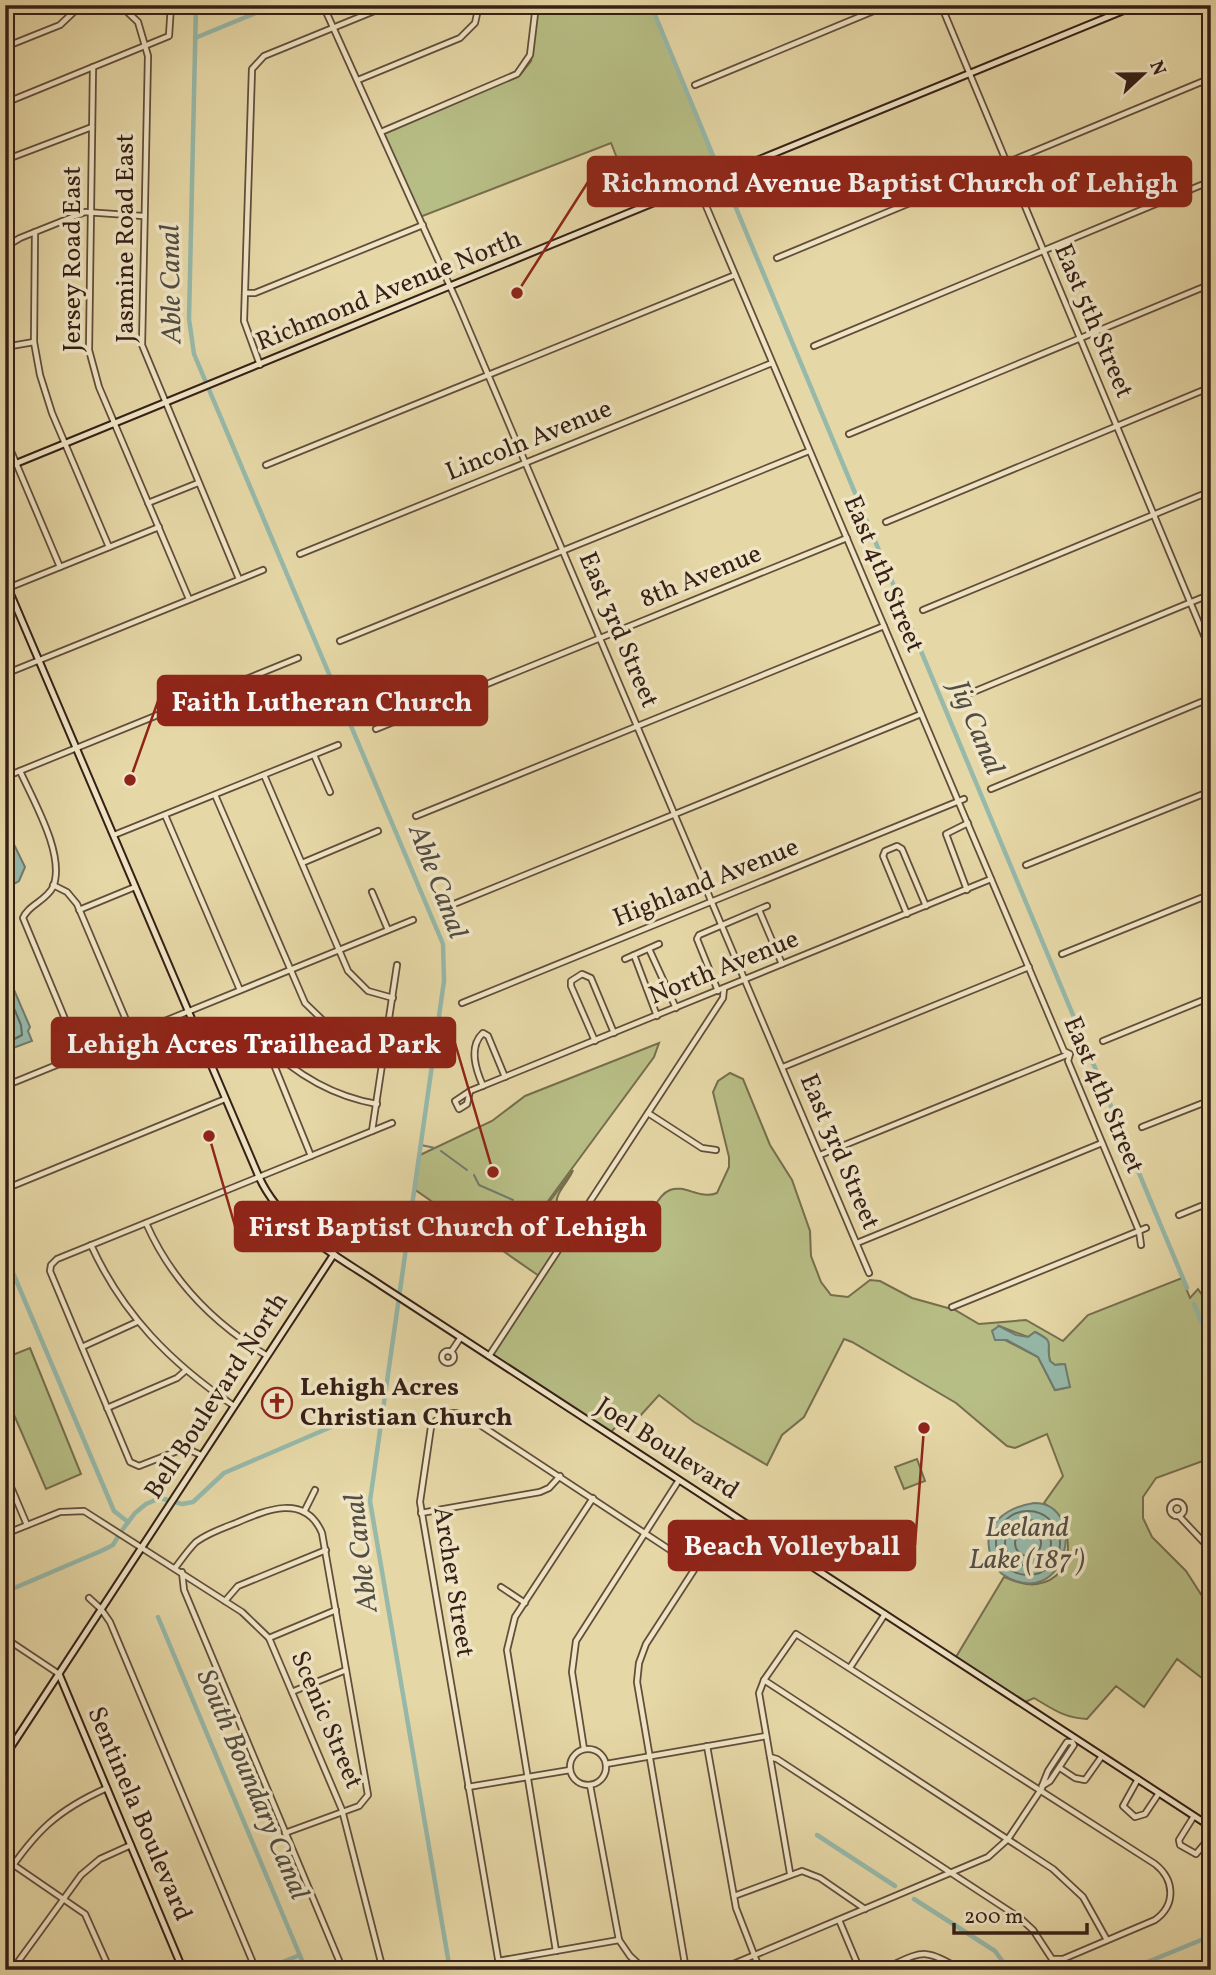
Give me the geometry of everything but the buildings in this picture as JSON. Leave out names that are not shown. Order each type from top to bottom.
[{"type":"street","points":[[5,47],[65,22],[81,5]]},
{"type":"street","points":[[120,5],[138,22],[146,46]]},
{"type":"street","points":[[5,103],[169,36],[171,5]]},
{"type":"street","name":"East 3rd Street","points":[[323,5],[489,375],[869,1273]]},
{"type":"street","points":[[260,365],[245,327],[252,69],[264,56],[389,5]]},
{"type":"street","points":[[358,80],[460,38],[475,23],[479,5]]},
{"type":"street","points":[[381,132],[511,79],[527,62],[533,38],[536,5]]},
{"type":"street","points":[[695,85],[888,5]]},
{"type":"street","name":"East 5th Street","points":[[941,5],[1211,652]]},
{"type":"street","name":"Richmond Avenue North","points":[[5,468],[698,187],[1137,5]]},
{"type":"street","name":"Jasmine Road East","points":[[146,46],[141,335],[145,357],[239,579]]},
{"type":"street","name":"Jersey Road East","points":[[93,67],[89,350],[99,387],[189,599]]},
{"type":"street","points":[[777,258],[1211,78]]},
{"type":"street","points":[[5,160],[92,127]]},
{"type":"street","points":[[814,346],[1211,181]]},
{"type":"street","name":"East 4th Street","points":[[698,187],[921,714],[961,800],[968,823],[1064,1051],[1070,1054],[1068,1061],[1139,1231],[1141,1245]]},
{"type":"street","points":[[5,247],[80,213],[144,216]]},
{"type":"street","points":[[245,293],[255,293],[423,225]]},
{"type":"street","points":[[35,232],[34,342],[41,382],[109,547]]},
{"type":"street","points":[[266,465],[735,275]]},
{"type":"street","points":[[849,435],[1211,284]]},
{"type":"street","points":[[5,347],[34,342]]},
{"type":"street","name":"Lincoln Avenue","points":[[300,554],[772,363]]},
{"type":"street","points":[[886,522],[1211,387]]},
{"type":"street","points":[[5,437],[60,567]]},
{"type":"street","points":[[340,641],[809,450]]},
{"type":"street","points":[[148,503],[198,483]]},
{"type":"street","points":[[923,610],[1211,491]]},
{"type":"street","points":[[8,588],[159,527]]},
{"type":"street","name":"8th Avenue","points":[[376,729],[846,538]]},
{"type":"street","points":[[5,674],[263,570]]},
{"type":"street","name":"Joel Boulevard","points":[[5,580],[258,1177],[274,1204],[292,1224],[409,1304],[885,1614],[1073,1740],[1211,1826]]},
{"type":"street","points":[[961,698],[1211,594]]},
{"type":"street","points":[[416,816],[884,626]]},
{"type":"street","points":[[5,777],[298,658]]},
{"type":"street","points":[[991,789],[1211,698]]},
{"type":"street","points":[[454,904],[921,714]]},
{"type":"street","points":[[114,835],[338,745]]},
{"type":"street","points":[[314,755],[330,792]]},
{"type":"street","points":[[20,771],[55,854],[53,886],[43,901],[24,913],[23,918],[80,1055]]},
{"type":"street","points":[[264,775],[339,950],[359,985],[372,993],[393,998]]},
{"type":"street","points":[[1026,865],[1211,791]]},
{"type":"street","points":[[215,795],[305,1003],[326,1026],[355,1044],[385,1051]]},
{"type":"street","name":"Highland Avenue","points":[[462,1003],[961,800]]},
{"type":"street","points":[[165,815],[240,990]]},
{"type":"street","points":[[967,890],[946,834],[968,823]]},
{"type":"street","points":[[302,863],[378,831]]},
{"type":"street","points":[[907,914],[883,856],[885,851],[897,846],[902,849],[926,906]]},
{"type":"street","name":"North Avenue","points":[[470,1091],[992,879]]},
{"type":"street","points":[[53,886],[71,895],[132,1034]]},
{"type":"street","points":[[79,910],[135,887]]},
{"type":"street","points":[[372,892],[388,930]]},
{"type":"street","points":[[1062,954],[1211,894]]},
{"type":"street","points":[[489,1356],[723,998],[697,939],[767,906]]},
{"type":"street","points":[[759,910],[782,964]]},
{"type":"street","points":[[5,1086],[413,920]]},
{"type":"street","points":[[625,959],[659,944]]},
{"type":"street","points":[[649,949],[676,1008]]},
{"type":"street","points":[[634,955],[657,1016]]},
{"type":"street","points":[[372,1132],[397,965]]},
{"type":"street","points":[[783,1067],[1029,967]]},
{"type":"street","points":[[564,983],[582,974],[591,978],[614,1033]]},
{"type":"street","points":[[573,979],[571,986],[595,1041]]},
{"type":"street","points":[[1103,1041],[1211,997]]},
{"type":"street","points":[[483,1086],[474,1063],[477,1041],[483,1033],[488,1036],[505,1077]]},
{"type":"street","points":[[209,1060],[258,1041],[298,1072],[328,1090],[377,1104]]},
{"type":"street","points":[[266,1045],[311,1156]]},
{"type":"street","points":[[820,1155],[1070,1054]]},
{"type":"street","points":[[5,1189],[225,1099]]},
{"type":"street","points":[[1142,1127],[1211,1100]]},
{"type":"street","points":[[648,1113],[702,1148],[716,1150]]},
{"type":"street","points":[[201,1455],[185,1448],[134,1465],[130,1462],[50,1271],[51,1265],[57,1259],[393,1123]]},
{"type":"street","points":[[857,1243],[1102,1143]]},
{"type":"street","points":[[1179,1215],[1211,1202]]},
{"type":"street","points":[[146,1223],[169,1265],[200,1304],[230,1331],[266,1355]]},
{"type":"street","points":[[952,1307],[1146,1228]]},
{"type":"street","points":[[91,1245],[107,1277],[137,1322],[185,1371],[234,1406]]},
{"type":"street","name":"Bell Boulevard North","points":[[5,1756],[334,1254]]},
{"type":"street","points":[[82,1347],[137,1322]]},
{"type":"street","points":[[451,1352],[461,1337]]},
{"type":"street","points":[[107,1408],[177,1378],[185,1371]]},
{"type":"street","name":"Archer Street","points":[[500,1970],[421,1513],[420,1496],[431,1427],[447,1413],[468,1416],[693,1565],[694,1570],[646,1644],[639,1662],[638,1695],[649,1756]]},
{"type":"street","points":[[5,1473],[27,1525]]},
{"type":"street","points":[[421,1513],[540,1492],[549,1488],[560,1476]]},
{"type":"street","points":[[584,1749],[572,1672],[574,1647],[582,1629],[679,1480]]},
{"type":"street","points":[[304,1511],[316,1490]]},
{"type":"street","points":[[556,1951],[507,1650],[510,1628],[593,1498]]},
{"type":"street","points":[[175,1568],[196,1543],[211,1533],[272,1508],[286,1507],[304,1511],[320,1528],[368,1795],[366,1801],[359,1806],[285,1833]]},
{"type":"street","name":"Scenic Street","points":[[5,1534],[61,1512],[84,1511],[251,1618],[269,1638],[342,1810],[383,1970]]},
{"type":"street","points":[[1179,1516],[1203,1543],[1211,1548]]},
{"type":"street","points":[[225,1601],[238,1586],[326,1550]]},
{"type":"street","points":[[182,1573],[184,1590],[343,1970]]},
{"type":"street","points":[[501,1587],[525,1603]]},
{"type":"street","points":[[89,1598],[102,1608],[256,1970]]},
{"type":"street","points":[[269,1638],[336,1611]]},
{"type":"street","points":[[851,1666],[885,1614]]},
{"type":"street","points":[[769,1757],[777,1759],[1025,1922],[1052,1959],[1063,1959],[1160,1917],[1170,1899],[1168,1880],[1155,1864],[1042,1788],[796,1634],[764,1680],[759,1693],[769,1757],[790,1873]]},
{"type":"street","points":[[5,1638],[59,1674]]},
{"type":"street","points":[[293,1691],[346,1670]]},
{"type":"street","name":"Sentinela Boulevard","points":[[59,1674],[183,1970]]},
{"type":"street","points":[[764,1680],[1008,1839],[1075,1887],[1091,1908],[1107,1940]]},
{"type":"street","points":[[606,1764],[766,1736]]},
{"type":"street","points":[[719,1970],[988,1857],[1008,1839],[1042,1788],[1067,1742],[1073,1740],[1074,1745],[1042,1788]]},
{"type":"street","points":[[707,1746],[734,1896],[760,1970]]},
{"type":"street","points":[[584,1749],[595,1750],[606,1764],[601,1780],[590,1785],[579,1783],[570,1770],[571,1759],[584,1749]]},
{"type":"street","points":[[649,1756],[686,1970]]},
{"type":"street","points":[[1059,1768],[1075,1778],[1085,1780],[1102,1756]]},
{"type":"street","points":[[468,1787],[570,1770]]},
{"type":"street","points":[[1138,1779],[1123,1806],[1135,1817],[1145,1814],[1159,1793]]},
{"type":"street","points":[[590,1785],[619,1940],[629,1956],[645,1970]]},
{"type":"street","points":[[5,1877],[53,1817],[72,1804],[107,1788]]},
{"type":"street","points":[[1194,1816],[1179,1840],[1180,1845],[1196,1854],[1211,1836]]},
{"type":"street","points":[[12,1970],[94,1863],[131,1844]]},
{"type":"street","points":[[5,1859],[65,1898],[88,1918],[110,1970]]},
{"type":"street","points":[[734,1896],[790,1873],[802,1871],[813,1873],[865,1909]]},
{"type":"street","points":[[839,1920],[860,1970]]},
{"type":"street","points":[[498,1961],[619,1940]]},
{"type":"street","points":[[881,1970],[928,1952],[937,1954],[961,1970]]},
{"type":"green space","points":[[538,5],[651,5],[720,175],[637,209],[611,143],[420,217],[383,134],[520,75],[531,61]]},
{"type":"green space","points":[[659,1043],[654,1057],[537,1216],[565,1241],[539,1276],[414,1189],[420,1155],[492,1121],[525,1096]]},
{"type":"green space","points":[[730,1073],[743,1079],[770,1145],[792,1180],[810,1231],[811,1256],[821,1282],[831,1295],[848,1297],[870,1280],[880,1281],[912,1298],[955,1310],[979,1324],[1026,1320],[1063,1341],[1088,1315],[1182,1278],[1190,1298],[1198,1289],[1207,1302],[1211,1301],[1211,1458],[1156,1478],[1143,1497],[1143,1518],[1152,1537],[1186,1571],[1211,1610],[1211,1685],[1177,1659],[1144,1707],[1116,1686],[1087,1719],[1059,1712],[1034,1698],[1025,1702],[956,1657],[1004,1577],[1020,1583],[1037,1584],[1050,1580],[1060,1572],[1066,1561],[1067,1536],[1055,1512],[1044,1503],[1063,1476],[1047,1434],[1015,1448],[1007,1446],[956,1403],[852,1342],[844,1339],[804,1417],[782,1435],[767,1465],[694,1422],[659,1395],[640,1416],[624,1418],[611,1432],[493,1355],[567,1241],[539,1216],[573,1170],[558,1196],[557,1204],[570,1218],[594,1225],[621,1227],[640,1222],[670,1190],[681,1189],[705,1195],[717,1193],[729,1167],[713,1092],[718,1081]],"holes":[[[999,1326],[1028,1337],[1035,1332],[1048,1341],[1050,1361],[1055,1365],[1062,1364],[1070,1387],[1055,1390],[1038,1357],[1003,1339]]]},
{"type":"green space","points":[[30,1348],[81,1474],[46,1489],[5,1394],[5,1358]]},
{"type":"green space","points":[[917,1459],[925,1481],[904,1489],[895,1467]]},
{"type":"water","points":[[5,826],[25,867],[19,881],[5,889]]},
{"type":"water","points":[[5,969],[30,1027],[28,1031],[32,1041],[5,1051]]},
{"type":"water","points":[[999,1326],[1016,1335],[1028,1337],[1035,1332],[1046,1338],[1050,1361],[1055,1365],[1065,1364],[1070,1387],[1055,1390],[1038,1357],[1007,1340],[995,1340],[992,1331]]},
{"type":"water","name":"Leeland Lake (187')","points":[[1034,1503],[1051,1508],[1062,1520],[1066,1537],[1063,1554],[1055,1570],[1042,1581],[1024,1583],[1002,1574],[995,1566],[989,1535],[998,1519],[1006,1513]]},
{"type":"waterway","name":"Able Canal","points":[[196,5],[189,319],[194,354],[443,944],[444,981],[370,1501],[450,1970]]},
{"type":"waterway","name":"Jig Canal","points":[[195,38],[275,5]]},
{"type":"waterway","name":"Jig Canal","points":[[651,5],[719,170]]},
{"type":"waterway","name":"Jig Canal","points":[[726,184],[1187,1288]]},
{"type":"waterway","points":[[421,1145],[435,1148]]},
{"type":"waterway","points":[[441,1151],[467,1170]]},
{"type":"waterway","points":[[474,1175],[479,1185],[513,1200]]},
{"type":"waterway","points":[[516,1203],[565,1233]]},
{"type":"waterway","name":"South Boundary Canal","points":[[5,1254],[114,1511],[128,1522]]},
{"type":"waterway","name":"Jig Canal","points":[[1194,1304],[1211,1344]]},
{"type":"waterway","points":[[123,1529],[146,1504],[160,1498],[182,1504],[193,1502],[224,1473],[359,1415],[382,1412]]},
{"type":"waterway","points":[[5,1592],[101,1551],[113,1545],[119,1535]]},
{"type":"waterway","name":"South Boundary Canal","points":[[158,1617],[306,1970]]},
{"type":"waterway","points":[[817,1835],[895,1886]]},
{"type":"waterway","points":[[914,1899],[995,1951],[1009,1970]]},
{"type":"waterway","points":[[1128,1970],[1211,1936]]},
{"type":"waterway","points":[[265,1969],[300,1955]]},
{"type":"place","name":"Richmond Avenue Baptist Church of Lehigh","points":[[517,293]]},
{"type":"place","name":"Faith Lutheran Church","points":[[130,780]]},
{"type":"place","name":"First Baptist Church of Lehigh","points":[[209,1136]]},
{"type":"place","name":"Lehigh Acres Trailhead Park","points":[[493,1172]]},
{"type":"place","name":"Lehigh Acres Christian Church","points":[[277,1403]]},
{"type":"place","name":"Beach Volleyball","points":[[924,1428]]}]
